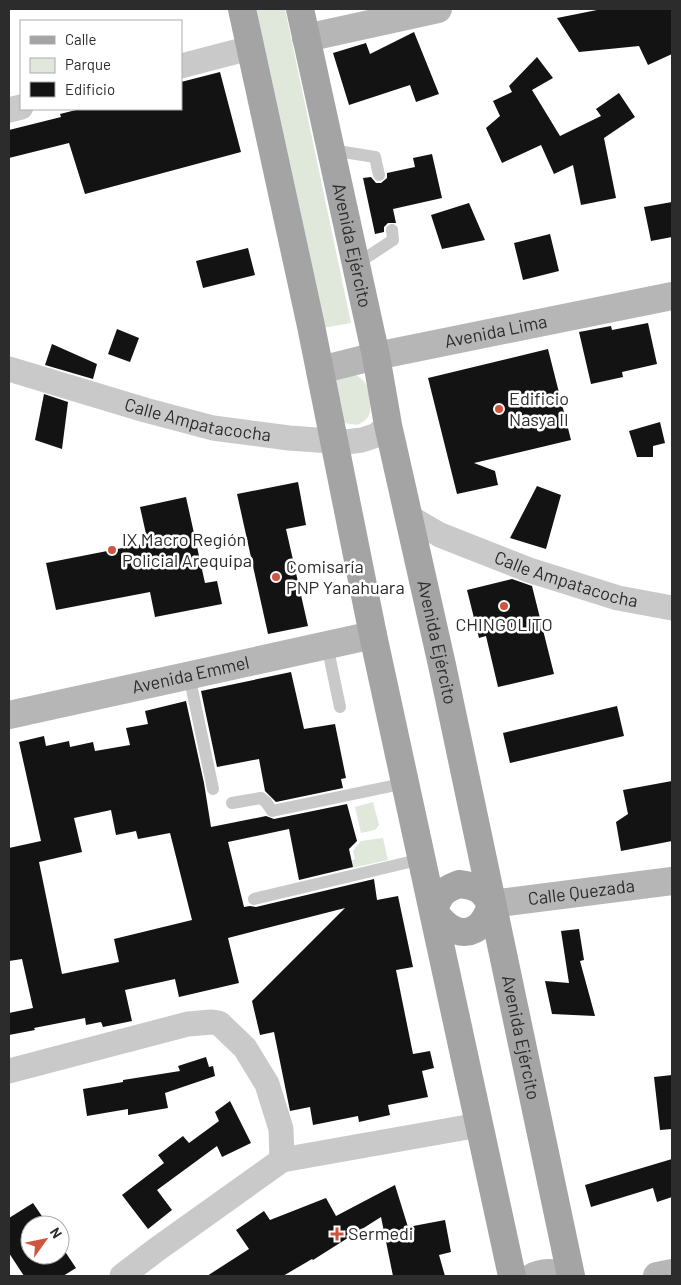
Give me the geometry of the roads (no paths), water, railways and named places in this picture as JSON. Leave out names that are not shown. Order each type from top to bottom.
[{"type":"main road","points":[[242,9],[320,370],[373,635],[512,1276]]},
{"type":"main road","name":"Avenida Ejército","points":[[300,9],[376,356],[388,425],[571,1276]]},
{"type":"main road","points":[[459,884],[473,885],[484,892],[491,904],[488,918],[479,927],[466,932],[452,930],[441,923],[434,911],[438,898],[447,888],[459,884]]},
{"type":"street","points":[[306,38],[438,9]]},
{"type":"street","points":[[182,66],[250,48]]},
{"type":"street","name":"Avenida Lima","points":[[320,370],[376,356],[672,296]]},
{"type":"street","name":"Calle Ampatacocha","points":[[9,369],[145,410],[213,428],[289,438],[346,442],[362,440],[377,435],[388,425]]},
{"type":"street","name":"Calle Ampatacocha","points":[[409,517],[440,535],[529,570],[618,598],[672,608]]},
{"type":"street","name":"Avenida Emmel","points":[[9,715],[373,635]]},
{"type":"street","name":"Calle Quezada","points":[[491,904],[672,881]]},
{"type":"street","points":[[9,1071],[188,1024],[219,1023],[246,1048],[267,1084],[281,1129],[282,1160]]},
{"type":"street","points":[[122,1276],[282,1160],[479,1125]]},
{"type":"street","points":[[534,1276],[542,1273],[560,1276]]},
{"type":"street","points":[[657,1276],[672,1273]]},
{"type":"lane","points":[[331,150],[375,158],[379,175]]},
{"type":"lane","points":[[355,264],[393,240],[392,230]]},
{"type":"lane","points":[[327,645],[340,707]]},
{"type":"lane","points":[[189,675],[213,789]]},
{"type":"lane","points":[[232,803],[260,798],[266,802],[272,811],[406,783]]},
{"type":"lane","points":[[254,898],[422,859]]},
{"type":"place","name":"Edificio Nasya II","points":[[499,409]]},
{"type":"place","name":"IX Macro Región Policial Arequipa","points":[[112,550]]},
{"type":"place","name":"Comisaría PNP Yanahuara","points":[[276,577]]},
{"type":"place","name":"CHINGOLITO","points":[[504,606]]},
{"type":"place","name":"Sermedi","points":[[337,1234]]}]
